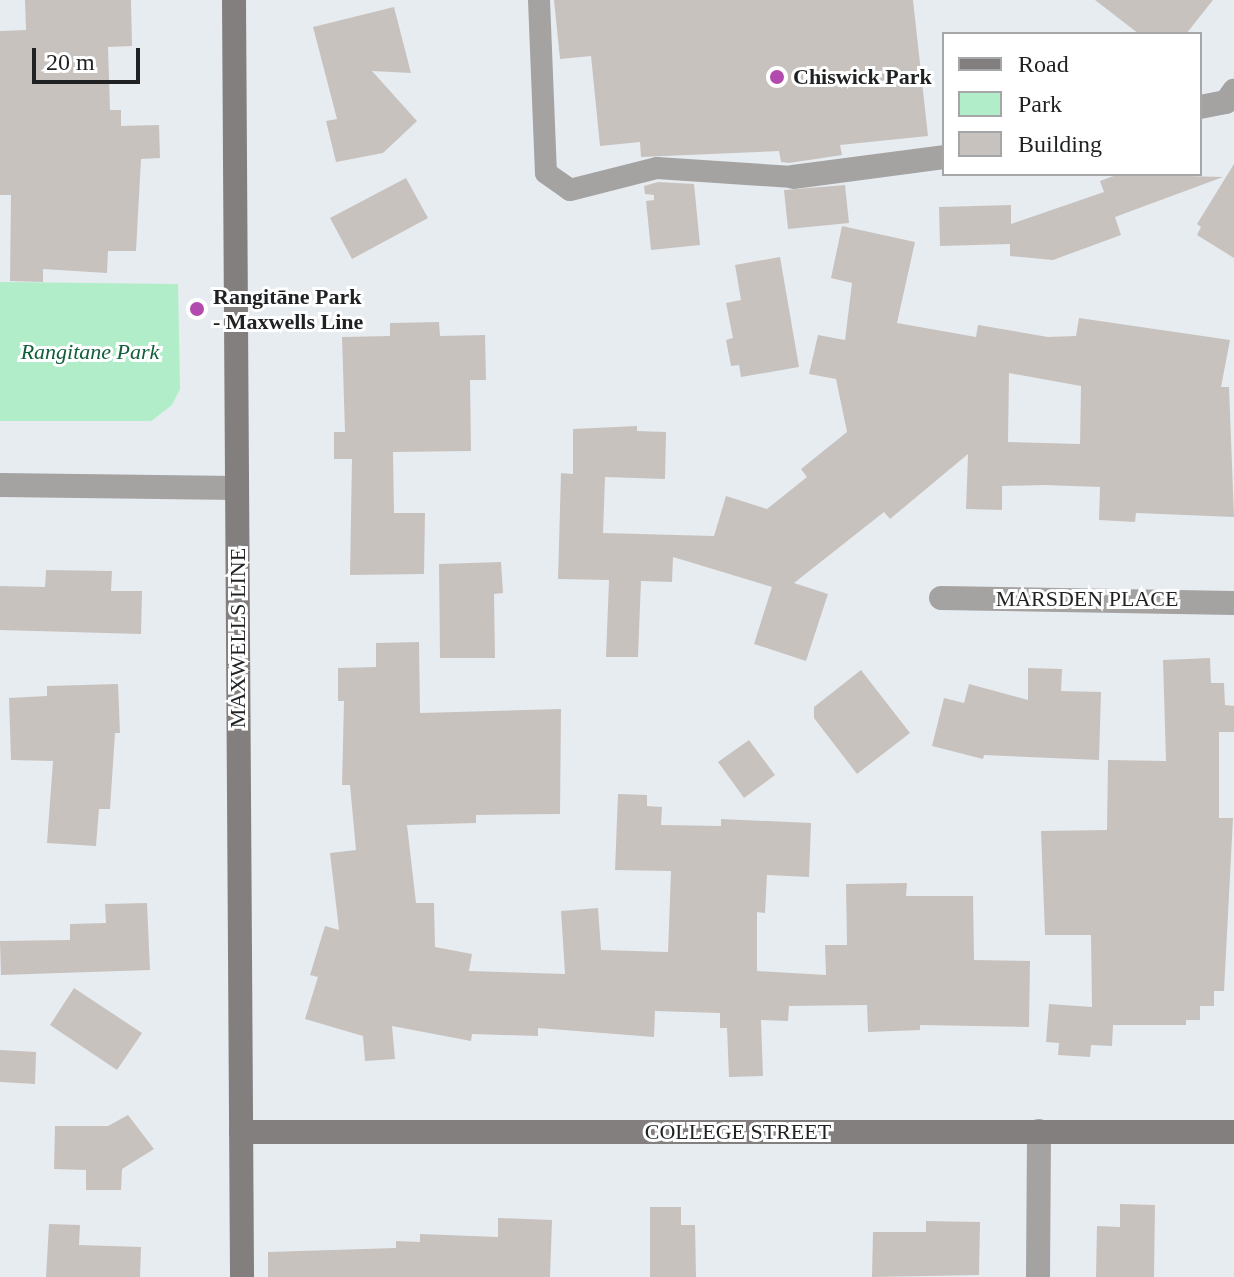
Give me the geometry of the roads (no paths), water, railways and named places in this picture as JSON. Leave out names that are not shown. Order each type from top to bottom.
[{"type":"main road","name":"MAXWELLS LINE","points":[[234,0],[242,1277]]},
{"type":"main road","name":"COLLEGE STREET","points":[[241,1132],[1234,1132]]},
{"type":"street","points":[[1202,107],[1231,105]]},
{"type":"street","points":[[793,177],[942,157]]},
{"type":"street","points":[[0,485],[237,488]]},
{"type":"street","name":"MARSDEN PLACE","points":[[941,598],[1234,603]]},
{"type":"street","points":[[1038,1277],[1039,1131]]},
{"type":"lane","points":[[539,0],[546,173],[570,190],[657,168],[793,177]]},
{"type":"place","name":"Chiswick Park","points":[[777,77]]},
{"type":"place","name":"Rangitāne Park - Maxwells Line","points":[[197,309]]},
{"type":"park label","name":"Rangitane Park","points":[[90,352]]}]
